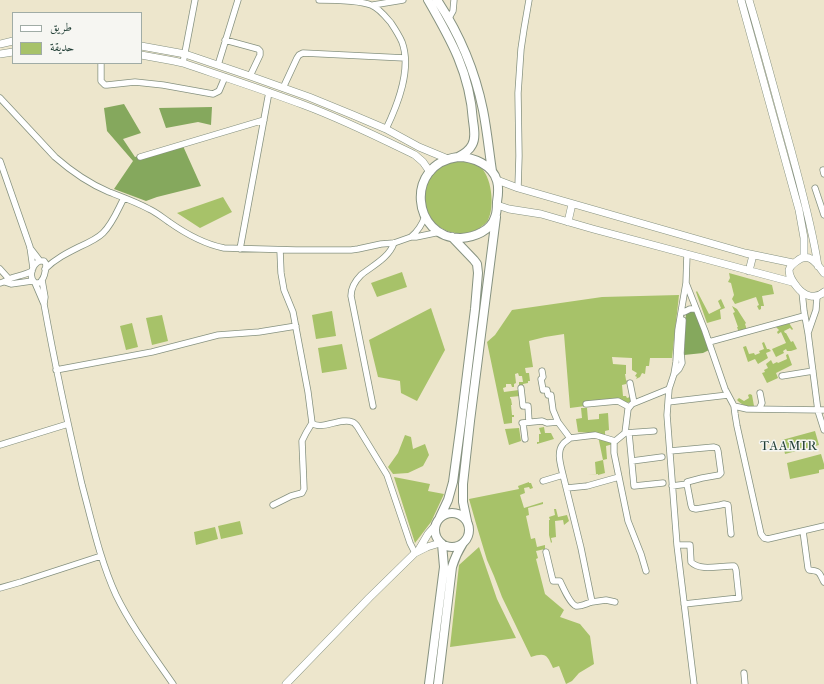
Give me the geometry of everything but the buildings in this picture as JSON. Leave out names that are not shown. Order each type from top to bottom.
[{"type":"highway","points":[[428,0],[456,50],[463,69],[471,100],[474,140],[476,145],[486,146],[488,143]]},
{"type":"highway","points":[[437,0],[449,18],[476,82],[484,111],[492,171]]},
{"type":"highway","points":[[458,157],[468,150],[474,140]]},
{"type":"highway","points":[[438,684],[452,567],[458,551],[467,538],[469,533],[463,502],[463,484],[498,195],[497,180],[492,171],[479,161],[458,157],[448,159],[435,166],[423,182],[420,193],[421,205],[429,222],[440,232],[452,238],[474,260],[478,273],[472,339],[453,482],[448,500],[435,526],[436,537],[441,543],[452,547],[463,543]]},
{"type":"highway","points":[[452,238],[462,238],[481,233],[490,226],[496,217]]},
{"type":"highway","points":[[440,517],[444,514],[454,513],[464,517],[467,521]]},
{"type":"highway","points":[[429,684],[444,567],[441,543]]},
{"type":"main road","points":[[745,0],[775,91],[822,268]]},
{"type":"main road","points":[[745,0],[799,210],[804,238],[804,257]]},
{"type":"main road","points":[[2,43],[12,42]]},
{"type":"main road","points":[[142,46],[185,54],[283,88],[386,129],[419,147],[437,153],[448,159]]},
{"type":"main road","points":[[1,54],[12,52]]},
{"type":"main road","points":[[142,55],[174,61],[305,105],[415,155],[423,162],[430,172]]},
{"type":"main road","points":[[332,117],[336,108]]},
{"type":"main road","points":[[497,180],[518,188],[572,204],[753,255],[794,263]]},
{"type":"main road","points":[[568,222],[572,204]]},
{"type":"main road","points":[[497,205],[509,209],[541,214],[792,282]]},
{"type":"main road","points":[[804,238],[814,238]]},
{"type":"main road","points":[[749,271],[753,255]]},
{"type":"main road","points":[[822,268],[811,258],[800,258],[790,269],[790,277],[792,282],[802,292],[810,296],[821,295],[824,292]]},
{"type":"main road","points":[[286,684],[369,598],[416,552],[435,526]]},
{"type":"main road","points":[[416,552],[426,547],[441,543]]},
{"type":"street","points":[[183,64],[195,0]]},
{"type":"street","points":[[218,65],[238,0]]},
{"type":"street","points":[[319,0],[358,2],[373,5],[404,0]]},
{"type":"street","points":[[449,18],[453,11],[454,0]]},
{"type":"street","points":[[518,188],[518,93],[522,42],[530,0]]},
{"type":"street","points":[[373,5],[388,20],[399,36],[402,42],[405,58],[404,78],[400,96],[386,129]]},
{"type":"street","points":[[225,40],[259,50],[260,54],[250,76]]},
{"type":"street","points":[[283,88],[298,56],[303,53],[405,58]]},
{"type":"street","points":[[101,64],[101,81],[105,85],[135,82],[163,85],[213,94],[219,91],[225,77]]},
{"type":"street","points":[[240,248],[269,92]]},
{"type":"street","points":[[0,98],[65,166],[92,184],[150,209],[186,233],[205,243],[215,246],[224,248],[280,250],[350,250],[380,244],[394,244],[415,234],[421,226],[425,216]]},
{"type":"street","points":[[140,157],[264,120]]},
{"type":"street","points":[[0,160],[30,247],[33,269]]},
{"type":"street","points":[[816,188],[824,215]]},
{"type":"street","points":[[45,269],[58,258],[95,239],[104,232],[115,216],[124,198]]},
{"type":"street","points":[[411,237],[440,232]]},
{"type":"street","points":[[373,406],[351,291],[357,278],[390,252],[394,244]]},
{"type":"street","points":[[30,247],[46,264],[42,280],[45,297],[44,304]]},
{"type":"street","points":[[273,504],[303,492],[302,441],[312,424],[308,392],[296,326],[293,312],[284,290],[281,273],[280,250]]},
{"type":"street","points":[[687,254],[686,283],[678,330],[676,362],[669,389],[667,415],[677,546],[694,684]]},
{"type":"street","points":[[58,258],[36,263],[31,278],[44,304],[56,370],[93,528],[101,556],[116,594],[126,613],[173,684]]},
{"type":"street","points":[[0,269],[5,281],[11,284],[33,282],[39,284],[42,280]]},
{"type":"street","points":[[5,281],[27,274],[33,269]]},
{"type":"street","points":[[686,283],[728,395],[734,406],[761,534],[764,538],[768,539],[824,526]]},
{"type":"street","points":[[802,292],[804,316],[824,430]]},
{"type":"street","points":[[808,333],[816,310],[817,296]]},
{"type":"street","points":[[674,374],[682,363],[681,353],[685,302],[684,298]]},
{"type":"street","points":[[684,312],[690,309],[696,309]]},
{"type":"street","points":[[709,342],[804,316]]},
{"type":"street","points":[[56,370],[152,352],[218,335],[259,332],[296,326]]},
{"type":"street","points":[[542,371],[543,377],[541,379],[543,390],[547,390],[548,395],[551,395],[553,410],[558,422],[570,438]]},
{"type":"street","points":[[782,376],[813,371]]},
{"type":"street","points":[[630,383],[632,405]]},
{"type":"street","points":[[521,388],[523,406],[528,406],[525,423],[525,439]]},
{"type":"street","points":[[663,482],[634,486],[626,416],[628,409],[632,405],[669,389]]},
{"type":"street","points":[[760,393],[762,403],[760,409]]},
{"type":"street","points":[[668,402],[728,395]]},
{"type":"street","points":[[586,404],[618,401],[632,405]]},
{"type":"street","points":[[734,406],[747,409],[821,410]]},
{"type":"street","points":[[312,424],[317,426],[350,421],[357,426],[387,475],[410,543],[416,552]]},
{"type":"street","points":[[525,423],[542,421],[547,423],[558,422]]},
{"type":"street","points":[[0,445],[68,424]]},
{"type":"street","points":[[646,571],[628,522],[614,453],[614,442],[627,433],[654,431]]},
{"type":"street","points":[[592,602],[581,548],[559,457],[562,445],[570,438],[595,435],[615,441]]},
{"type":"street","points":[[670,452],[714,447],[717,448],[721,473],[719,475],[687,482],[687,484],[672,486]]},
{"type":"street","points":[[632,461],[662,457]]},
{"type":"street","points":[[543,481],[563,476]]},
{"type":"street","points":[[567,488],[587,486],[619,477]]},
{"type":"street","points":[[687,484],[692,508],[696,509],[720,506],[724,504],[728,505],[731,534]]},
{"type":"street","points":[[803,531],[808,568],[819,572],[824,582]]},
{"type":"street","points":[[677,546],[690,545],[691,562],[695,566],[701,568],[734,566],[736,570],[738,598],[684,604]]},
{"type":"street","points":[[546,552],[553,581],[560,582],[572,603],[576,606],[606,600],[615,602]]},
{"type":"street","points":[[0,588],[101,556]]},
{"type":"street","points":[[744,673],[745,684]]},
{"type":"green space","points":[[124,104],[141,133],[123,139],[135,157],[183,146],[201,186],[146,201],[114,189],[133,161],[107,131],[104,108]]},
{"type":"green space","points":[[212,107],[211,125],[198,122],[166,128],[159,108]]},
{"type":"green space","points":[[455,161],[470,162],[479,166],[487,176],[491,192],[492,200],[488,220],[481,227],[470,232],[457,233],[444,230],[434,222],[426,207],[425,191],[431,176],[436,170],[444,165]]},
{"type":"green space","points":[[223,197],[232,212],[200,228],[177,213]]},
{"type":"green space","points":[[402,272],[407,287],[377,297],[371,283]]},
{"type":"green space","points":[[729,273],[772,285],[774,294],[762,296],[764,306],[761,306],[761,309],[759,310],[756,297],[735,304],[732,299],[734,295],[731,283],[728,282],[730,278]]},
{"type":"green space","points":[[697,291],[709,314],[721,308],[718,301],[721,299],[725,308],[720,310],[721,319],[707,323],[696,292]]},
{"type":"green space","points":[[679,295],[672,358],[650,358],[649,366],[646,366],[645,374],[642,373],[640,377],[636,379],[637,377],[635,376],[637,373],[632,370],[632,358],[612,357],[613,364],[626,365],[625,374],[627,381],[626,384],[622,385],[623,396],[626,396],[627,398],[630,397],[630,402],[615,402],[570,408],[564,334],[545,337],[529,341],[533,367],[525,368],[526,373],[529,373],[530,381],[523,384],[523,386],[519,386],[519,382],[523,382],[522,376],[519,376],[518,373],[515,374],[516,383],[514,384],[514,387],[512,387],[511,384],[506,384],[506,387],[503,388],[504,392],[519,390],[520,396],[510,397],[512,415],[514,415],[514,417],[512,417],[512,423],[504,424],[487,342],[495,335],[512,310],[602,297]]},
{"type":"green space","points":[[732,306],[737,309],[746,323],[747,330],[739,333],[733,313],[735,312]]},
{"type":"green space","points":[[431,308],[445,350],[417,401],[401,393],[400,381],[378,377],[369,340]]},
{"type":"green space","points":[[332,311],[336,336],[316,339],[312,315]]},
{"type":"green space","points":[[693,311],[696,313],[709,350],[703,353],[684,355],[686,313]]},
{"type":"green space","points":[[162,315],[168,341],[152,345],[146,318]]},
{"type":"green space","points":[[132,323],[138,347],[126,350],[120,326]]},
{"type":"green space","points":[[789,323],[793,329],[792,330],[790,328],[784,331],[791,342],[793,341],[797,349],[787,351],[786,349],[783,351],[784,353],[776,357],[772,349],[786,343],[781,332],[778,334],[777,332],[779,330],[776,327]]},
{"type":"green space","points":[[764,342],[767,349],[771,351],[766,353],[768,358],[758,364],[755,359],[748,362],[743,347],[746,346],[749,354],[754,353],[755,355],[764,349],[762,343]]},
{"type":"green space","points":[[342,344],[347,369],[322,373],[318,348]]},
{"type":"green space","points":[[788,354],[792,365],[776,373],[778,378],[767,383],[762,373],[768,368],[766,364],[771,360],[773,364],[787,359],[786,355]]},
{"type":"green space","points":[[748,395],[752,395],[754,406],[744,405],[737,400],[739,398],[744,401],[749,398]]},
{"type":"green space","points":[[581,408],[587,408],[588,420],[599,419],[599,414],[608,413],[609,430],[605,431],[605,436],[578,432],[576,419],[582,418]]},
{"type":"green space","points":[[544,427],[545,433],[551,433],[554,439],[537,444],[537,442],[539,442],[539,434],[541,434],[539,428]]},
{"type":"green space","points":[[519,428],[521,441],[509,445],[505,429]]},
{"type":"green space","points":[[815,431],[819,445],[785,454],[782,440]]},
{"type":"green space","points":[[405,435],[411,437],[413,449],[425,444],[429,455],[423,466],[408,473],[393,474],[388,467],[398,453]]},
{"type":"green space","points":[[598,436],[613,444],[606,446],[607,459],[603,460]]},
{"type":"green space","points":[[821,454],[824,469],[819,470],[819,473],[790,479],[787,463]]},
{"type":"green space","points":[[603,460],[605,473],[588,475],[596,474],[595,462]]},
{"type":"green space","points":[[394,477],[430,484],[428,491],[444,494],[431,522],[415,543]]},
{"type":"green space","points":[[529,482],[533,488],[524,488],[525,493],[520,495],[524,508],[543,502],[543,504],[528,508],[529,515],[526,516],[531,539],[535,538],[537,547],[545,545],[545,549],[536,551],[538,558],[536,559],[545,594],[564,610],[560,617],[580,624],[590,636],[594,664],[579,673],[572,681],[566,684],[559,666],[553,668],[547,657],[543,655],[531,657],[502,597],[487,560],[469,499],[519,489],[518,486]]},
{"type":"green space","points":[[554,509],[556,509],[558,517],[567,515],[569,521],[564,525],[563,520],[555,521],[556,537],[551,538],[551,543],[549,535],[549,517],[555,515]]},
{"type":"green space","points":[[240,521],[243,534],[221,539],[218,526]]},
{"type":"green space","points":[[215,527],[218,539],[196,545],[194,532]]},
{"type":"green space","points":[[479,547],[497,599],[516,638],[450,647],[459,565]]},
{"type":"district","name":"TAAMIR","points":[[789,447]]}]
